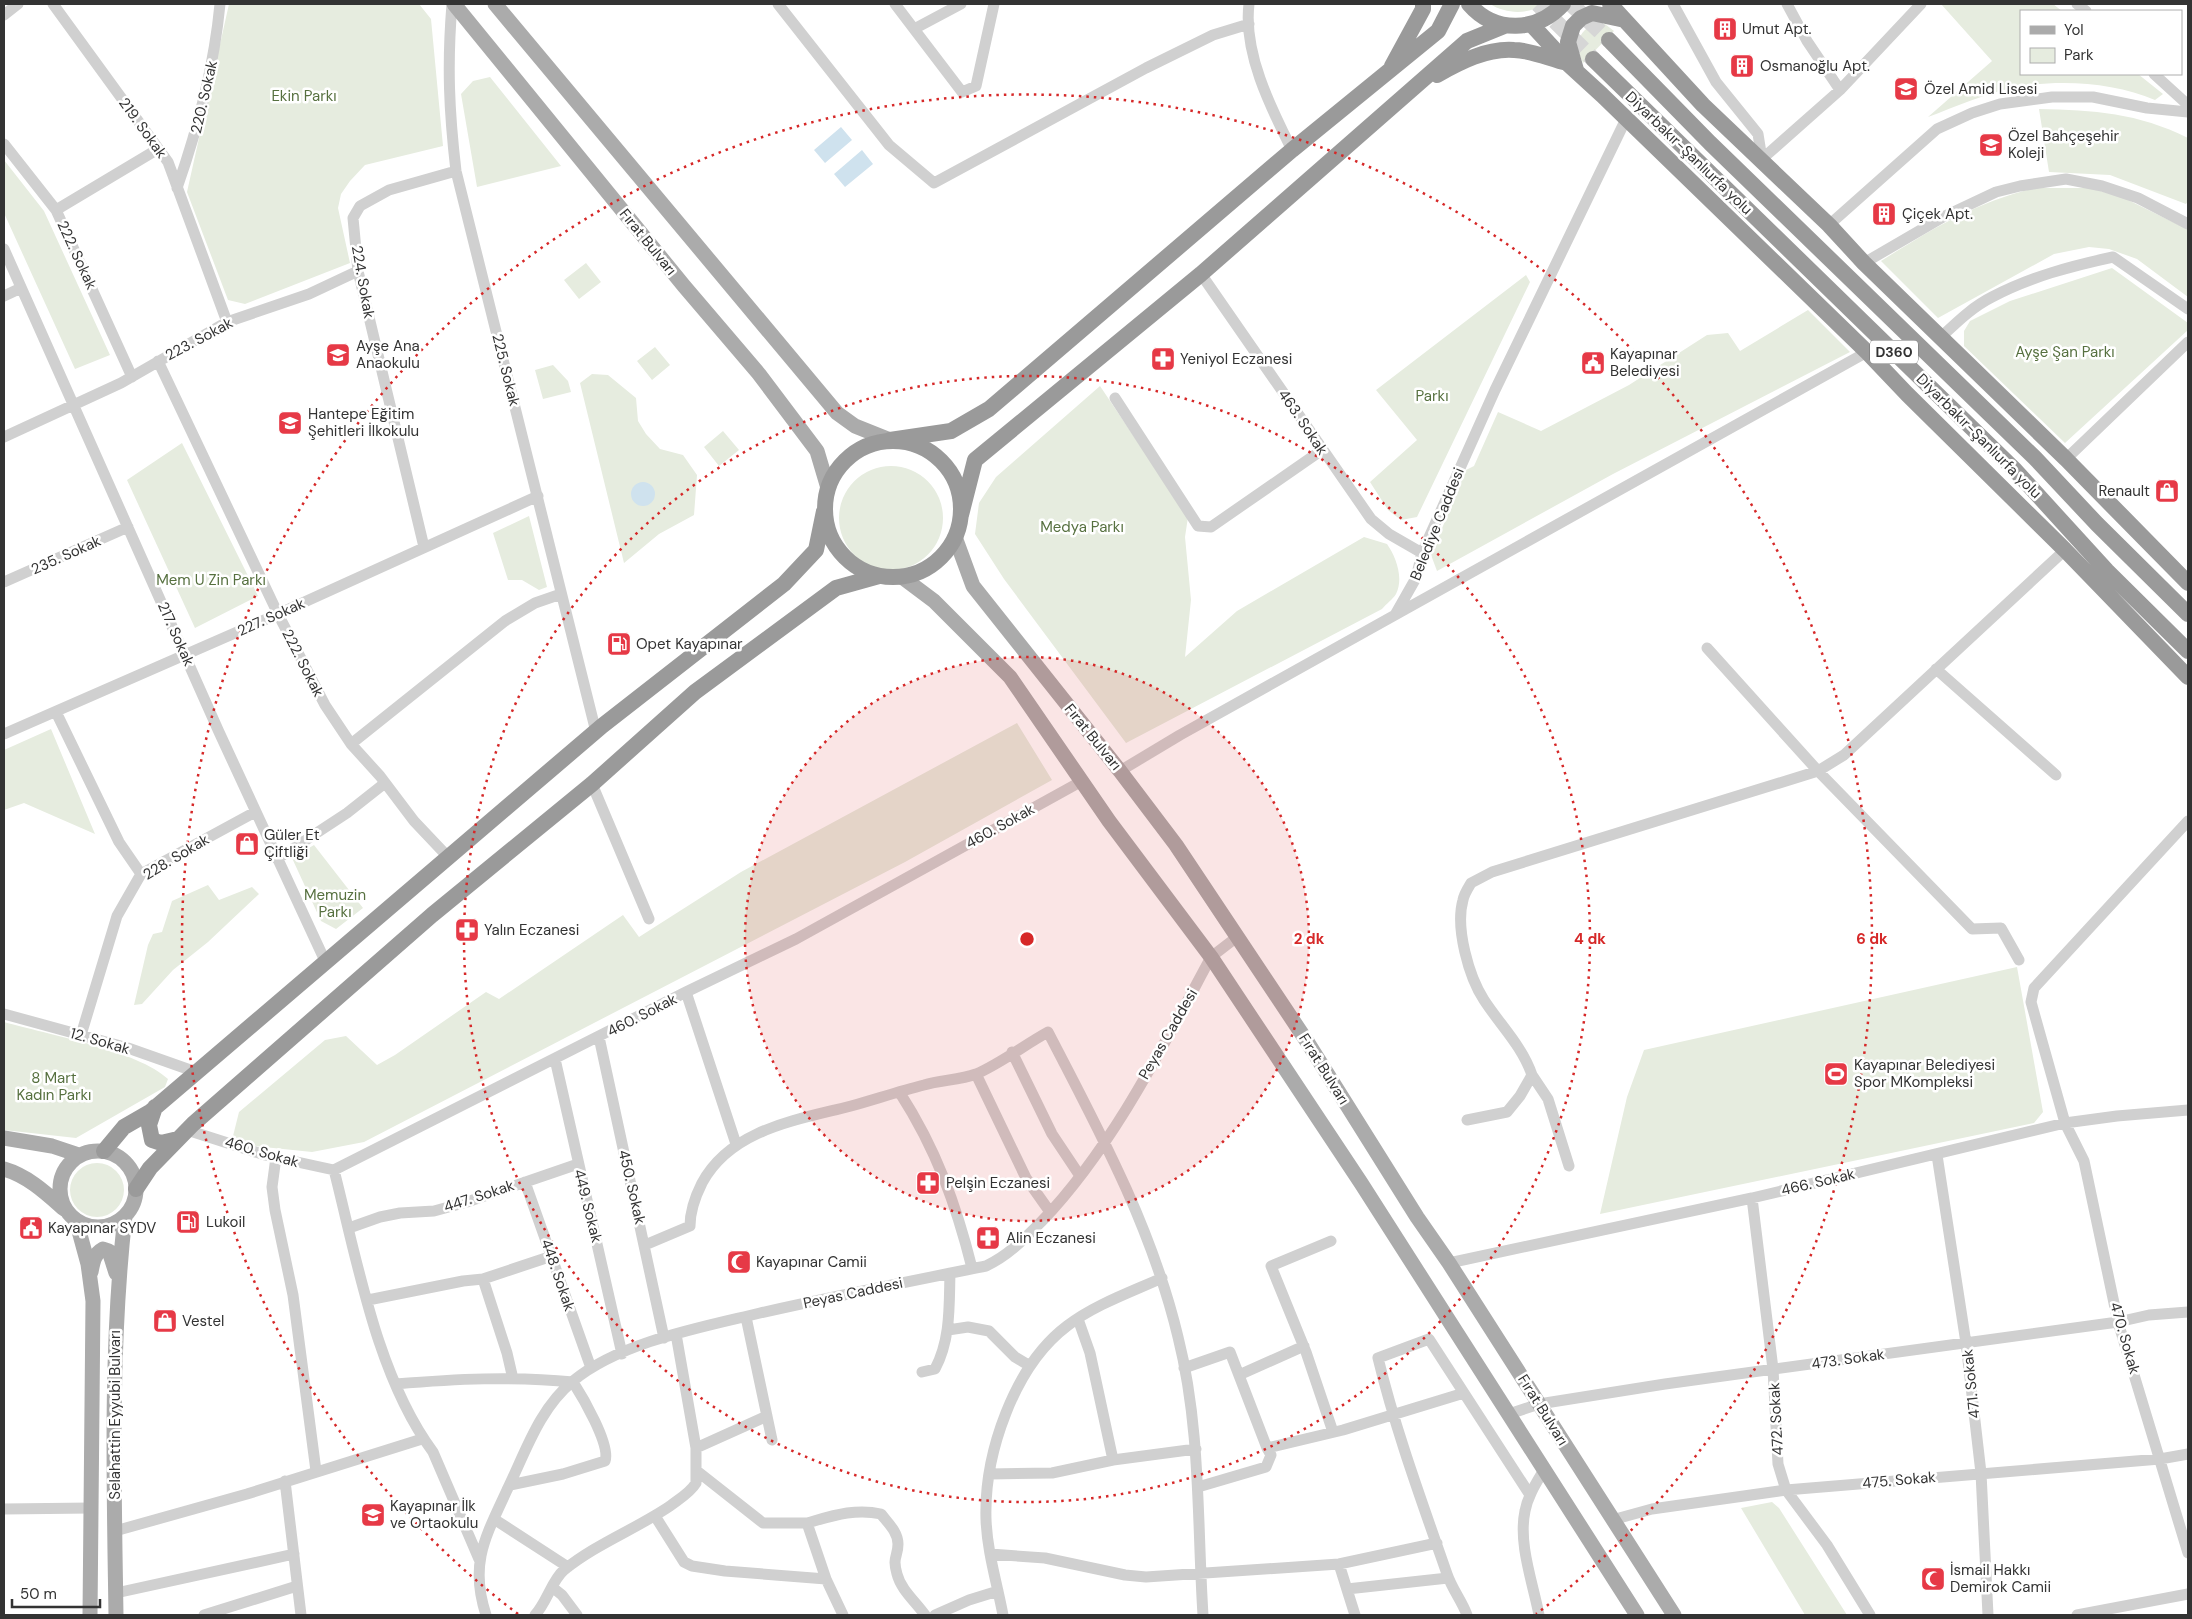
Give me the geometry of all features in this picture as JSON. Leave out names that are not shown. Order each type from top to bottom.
[{"type":"highway","points":[[1388,74],[1423,9],[1423,4]]},
{"type":"highway","points":[[104,1151],[124,1127],[155,1107],[596,732],[784,584],[816,550],[828,488],[837,469],[851,454],[869,444],[951,430],[989,409],[1292,150],[1388,74],[1438,31],[1452,4]]},
{"type":"highway","points":[[1469,4],[1489,20],[1504,26],[1522,27],[1554,14],[1563,4]]},
{"type":"highway","points":[[1610,4],[1625,12],[1648,46],[1703,105],[1762,159],[1829,225],[1864,263],[2066,459],[2188,583]]},
{"type":"highway","points":[[1572,68],[1568,42],[1573,26],[1581,18],[1592,13],[1625,12]]},
{"type":"highway","points":[[1531,24],[1572,68],[1867,352],[2188,676]]},
{"type":"highway","points":[[824,511],[829,533],[840,553],[858,568],[880,576],[902,577],[924,570],[943,556],[955,537],[975,460],[1201,274],[1467,41],[1504,26]]},
{"type":"highway","name":"Diyarbakır-Şanlıurfa yolu","points":[[1609,40],[1710,143],[1966,390],[2188,614]]},
{"type":"highway","points":[[1411,90],[1480,54],[1500,50],[1516,50],[1572,68]]},
{"type":"highway","name":"Diyarbakır-Şanlıurfa yolu","points":[[1593,59],[2014,469],[2107,571],[2188,651]]},
{"type":"highway","points":[[1966,390],[2026,421]]},
{"type":"highway","points":[[890,440],[913,443],[934,454],[950,471],[959,492],[961,515]]},
{"type":"highway","points":[[1978,463],[2014,469]]},
{"type":"highway","points":[[136,1189],[150,1168],[183,1135],[432,915],[592,784],[695,692],[836,588],[880,576]]},
{"type":"highway","points":[[155,1107],[148,1125],[152,1140],[161,1143],[183,1135]]},
{"type":"main road","name":"Fırat Bulvarı","points":[[453,4],[684,286],[759,374],[816,450],[828,488]]},
{"type":"main road","points":[[495,4],[837,413],[855,426],[890,440]]},
{"type":"main road","name":"Fırat Bulvarı","points":[[955,537],[973,586],[1120,771],[1176,845],[1449,1263],[1674,1615]]},
{"type":"main road","name":"Fırat Bulvarı","points":[[902,577],[934,601],[1010,677],[1082,781],[1211,957],[1361,1183],[1638,1615]]},
{"type":"main road","points":[[4,1138],[52,1146],[79,1156]]},
{"type":"main road","points":[[4,1169],[18,1173],[31,1182],[72,1217],[96,1227],[116,1222],[125,1216],[135,1199],[136,1189],[130,1169],[114,1154],[96,1151],[79,1156],[70,1163],[60,1183],[60,1195],[72,1217]]},
{"type":"main road","name":"Selahattin Eyyubi Bulvarı","points":[[116,1615],[114,1384],[118,1279],[125,1216]]},
{"type":"main road","name":"Selahattin Eyyubi Bulvarı","points":[[72,1217],[90,1280],[93,1301],[90,1615]]},
{"type":"main road","points":[[90,1280],[93,1259],[97,1252],[103,1248],[108,1251],[112,1258],[118,1279]]},
{"type":"street","points":[[4,15],[18,4]]},
{"type":"street","name":"219. Sokak","points":[[53,4],[168,162],[227,322]]},
{"type":"street","name":"220. Sokak","points":[[177,188],[194,141],[203,104],[216,46],[220,4]]},
{"type":"street","name":"225. Sokak","points":[[453,4],[448,56],[449,104],[456,171],[596,732]]},
{"type":"street","points":[[778,4],[889,145],[934,183],[1146,68],[1212,35],[1249,24]]},
{"type":"street","points":[[895,4],[962,92],[976,86],[994,4]]},
{"type":"street","points":[[914,29],[961,4]]},
{"type":"street","points":[[1249,4],[1251,41],[1266,100],[1292,150]]},
{"type":"street","points":[[1673,4],[1716,82],[1758,134],[1762,159]]},
{"type":"street","points":[[1787,4],[1807,41],[1840,90]]},
{"type":"street","points":[[1762,159],[1840,90],[1921,4]]},
{"type":"street","points":[[2155,75],[2188,105]]},
{"type":"street","points":[[1829,225],[1937,129],[1972,113],[2000,104],[2052,97],[2093,97],[2147,108],[2188,112]]},
{"type":"street","name":"Belediye Caddesi","points":[[1395,616],[1416,578],[1422,553],[1495,390],[1626,119]]},
{"type":"street","name":"222. Sokak","points":[[4,144],[56,210],[132,377]]},
{"type":"street","points":[[56,210],[158,149]]},
{"type":"street","name":"224. Sokak","points":[[424,547],[358,272],[352,218],[360,206],[389,190],[456,171]]},
{"type":"street","points":[[1864,263],[1943,217],[1996,192],[2020,186],[2066,179],[2102,186],[2138,198],[2187,220]]},
{"type":"street","name":"217. Sokak","points":[[4,249],[255,812],[326,963]]},
{"type":"street","points":[[1940,338],[1964,316],[1991,297],[2058,269],[2113,257],[2188,309]]},
{"type":"street","name":"223. Sokak","points":[[4,438],[74,407],[132,377],[227,322],[309,294],[358,272]]},
{"type":"street","name":"463. Sokak","points":[[1201,274],[1371,519],[1389,534],[1422,553]]},
{"type":"street","points":[[4,296],[21,288]]},
{"type":"street","points":[[2066,459],[2188,342]]},
{"type":"street","points":[[1120,771],[1180,735],[1867,352]]},
{"type":"street","name":"222. Sokak","points":[[158,361],[278,614],[325,705],[351,744],[385,783],[414,822],[450,858]]},
{"type":"street","points":[[1115,398],[1198,526],[1211,527],[1322,450]]},
{"type":"street","name":"227. Sokak","points":[[4,734],[278,614],[538,496]]},
{"type":"street","name":"235. Sokak","points":[[4,582],[128,527]]},
{"type":"street","points":[[1569,1166],[1548,1099],[1532,1075],[1526,1056],[1484,1000],[1472,976],[1460,928],[1462,901],[1471,883],[1501,870],[1818,771],[1844,756],[2065,550]]},
{"type":"street","points":[[351,744],[389,716],[505,621],[535,603],[561,594]]},
{"type":"street","points":[[1707,648],[1818,771],[1972,929],[2001,928],[2019,960]]},
{"type":"street","points":[[1936,669],[2056,775]]},
{"type":"street","points":[[56,712],[119,842],[141,874]]},
{"type":"street","name":"460. Sokak","points":[[183,1135],[334,1170],[686,992],[796,940],[1082,781]]},
{"type":"street","points":[[277,859],[347,813],[385,783]]},
{"type":"street","points":[[592,784],[648,919]]},
{"type":"street","name":"228. Sokak","points":[[82,1035],[117,916],[141,874],[255,812]]},
{"type":"street","name":"470. Sokak","points":[[2188,821],[2034,988],[2031,1002],[2065,1123],[2084,1161],[2118,1322],[2188,1554]]},
{"type":"street","name":"Peyas Caddesi","points":[[486,1615],[480,1585],[479,1559],[484,1538],[510,1485],[525,1446],[547,1410],[572,1382],[591,1368],[676,1334],[746,1317],[986,1266],[1013,1250],[1050,1212],[1105,1143],[1211,957],[1237,937]]},
{"type":"street","points":[[686,992],[736,1144]]},
{"type":"street","name":"12. Sokak","points":[[4,1014],[128,1048],[196,1072]]},
{"type":"street","points":[[646,1246],[690,1226],[690,1216],[698,1193],[708,1174],[717,1160],[736,1144],[792,1121],[924,1085],[976,1074],[1048,1032],[1105,1143],[1142,1223],[1162,1278],[1179,1338],[1196,1449],[1203,1615]]},
{"type":"street","name":"450. Sokak","points":[[599,1037],[646,1246],[664,1338]]},
{"type":"street","points":[[1012,1052],[1052,1134],[1080,1176]]},
{"type":"street","name":"449. Sokak","points":[[555,1059],[622,1354]]},
{"type":"street","points":[[976,1074],[1026,1178],[1050,1212]]},
{"type":"street","points":[[1467,1120],[1507,1112],[1520,1096],[1532,1075]]},
{"type":"street","points":[[900,1093],[914,1115],[943,1173],[952,1195],[972,1268]]},
{"type":"street","name":"466. Sokak","points":[[1449,1263],[1752,1198],[2065,1123],[2188,1110]]},
{"type":"street","name":"471. Sokak","points":[[1937,1155],[1966,1342],[1981,1473],[1988,1615]]},
{"type":"street","points":[[276,1157],[272,1187],[293,1296],[316,1471]]},
{"type":"street","name":"447. Sokak","points":[[349,1228],[387,1216],[434,1210],[467,1202],[578,1164]]},
{"type":"street","points":[[334,1170],[383,1353],[422,1439],[433,1452],[479,1559]]},
{"type":"street","name":"448. Sokak","points":[[525,1182],[591,1368]]},
{"type":"street","name":"472. Sokak","points":[[1752,1198],[1773,1369],[1778,1464],[1786,1490],[1827,1545],[1870,1615]]},
{"type":"street","points":[[1331,1241],[1271,1266],[1304,1346],[1333,1432]]},
{"type":"street","points":[[368,1300],[463,1281],[483,1279],[552,1256]]},
{"type":"street","points":[[922,1372],[935,1369],[941,1358],[948,1330],[950,1273]]},
{"type":"street","points":[[1003,1615],[990,1554],[986,1519],[986,1488],[1009,1408],[1030,1366],[1047,1343],[1078,1319],[1162,1278]]},
{"type":"street","points":[[483,1279],[507,1353],[513,1378]]},
{"type":"street","name":"473. Sokak","points":[[1509,1414],[1539,1404],[1773,1369],[2118,1322],[2149,1315],[2188,1312]]},
{"type":"street","points":[[746,1317],[772,1440]]},
{"type":"street","points":[[1078,1319],[1090,1353],[1113,1460]]},
{"type":"street","points":[[948,1330],[968,1328],[989,1332],[1015,1357],[1030,1366]]},
{"type":"street","points":[[536,1615],[547,1600],[552,1587],[562,1572],[586,1554],[655,1516],[692,1489],[696,1483],[696,1448],[676,1334]]},
{"type":"street","points":[[1467,1615],[1448,1578],[1392,1415],[1378,1358],[1429,1339],[1530,1495]]},
{"type":"street","points":[[1239,1375],[1304,1346]]},
{"type":"street","points":[[1184,1368],[1230,1352],[1271,1455],[1266,1467],[1198,1487]]},
{"type":"street","points":[[396,1384],[463,1378],[513,1378],[572,1382],[586,1401],[607,1455],[605,1461],[563,1474],[510,1485]]},
{"type":"street","points":[[1267,1448],[1333,1432],[1464,1393]]},
{"type":"street","points":[[696,1448],[767,1416]]},
{"type":"street","points":[[115,1531],[422,1439]]},
{"type":"street","points":[[989,1474],[1052,1473],[1113,1460],[1196,1449]]},
{"type":"street","name":"475. Sokak","points":[[1612,1520],[1652,1509],[1786,1490],[2160,1459],[2188,1454]]},
{"type":"street","points":[[1539,1615],[1524,1539],[1524,1511],[1530,1495],[1545,1468]]},
{"type":"street","points":[[697,1471],[763,1523],[808,1522],[846,1512],[867,1511],[881,1514],[896,1534],[898,1545],[894,1558],[897,1576],[904,1589],[925,1615]]},
{"type":"street","points":[[285,1481],[301,1615]]},
{"type":"street","points":[[4,1509],[91,1508]]},
{"type":"street","points":[[655,1516],[684,1562],[692,1566],[725,1571],[826,1579]]},
{"type":"street","points":[[494,1519],[568,1568]]},
{"type":"street","points":[[808,1522],[826,1579],[843,1615]]},
{"type":"street","points":[[990,1554],[1045,1558],[1125,1575],[1146,1576],[1339,1564],[1437,1543]]},
{"type":"street","points":[[116,1593],[294,1554]]},
{"type":"street","points":[[1339,1564],[1355,1615]]},
{"type":"street","points":[[1347,1589],[1448,1578]]},
{"type":"street","points":[[204,1615],[298,1586]]},
{"type":"street","points":[[552,1587],[562,1595],[578,1615]]},
{"type":"street","points":[[936,1615],[969,1600],[998,1591]]},
{"type":"street","points":[[2077,1615],[2188,1594]]},
{"type":"green space","name":"Ekin Parkı","points":[[229,4],[419,4],[431,19],[443,146],[365,165],[341,194],[338,208],[350,263],[245,304],[228,300],[187,192]]},
{"type":"green space","points":[[1490,4],[1544,4],[1538,8],[1517,12],[1503,10]]},
{"type":"green space","points":[[1941,4],[2053,4],[2061,10],[2020,10],[2020,75],[2139,75],[2163,94],[2155,100],[2121,89],[2103,86],[2066,83],[2029,85],[1991,94],[1928,117],[1992,61]]},
{"type":"green space","points":[[1596,23],[1605,24],[1614,31],[1583,63],[1578,44],[1579,39],[1585,30]]},
{"type":"green space","points":[[490,77],[561,166],[477,187],[461,94],[473,81]]},
{"type":"green space","points":[[2039,109],[2078,110],[2133,118],[2188,138],[2188,201],[2186,204],[2110,175],[2049,172]]},
{"type":"green space","points":[[4,160],[44,211],[110,355],[75,369],[4,213]]},
{"type":"green space","points":[[2035,188],[2091,188],[2126,199],[2188,230],[2188,297],[2137,259],[2109,249],[2089,247],[2054,254],[1938,318],[1881,261],[1955,218],[1993,201]]},
{"type":"green space","points":[[586,263],[601,282],[579,299],[564,280]]},
{"type":"green space","name":"Ayşe Şan Parkı","points":[[2112,268],[2188,323],[2188,330],[2065,443],[1964,346],[1964,331],[1970,321],[2010,301]]},
{"type":"green space","name":"Parkı","points":[[1526,275],[1530,282],[1417,517],[1401,520],[1388,510],[1370,482],[1417,440],[1376,390]]},
{"type":"green space","points":[[1808,310],[1850,352],[1613,474],[1437,571],[1431,555],[1466,470],[1474,466],[1498,412],[1541,431],[1629,385],[1707,335],[1728,333],[1740,351]]},
{"type":"green space","points":[[655,347],[670,365],[652,380],[637,361]]},
{"type":"green space","points":[[553,365],[568,381],[571,392],[543,399],[535,370]]},
{"type":"green space","points":[[592,374],[608,375],[636,398],[638,421],[646,434],[660,449],[683,455],[697,475],[694,515],[659,534],[624,563],[580,383]]},
{"type":"green space","name":"Medya Parkı","points":[[1100,386],[1188,517],[1185,537],[1191,600],[1185,657],[1237,611],[1364,537],[1387,544],[1390,549],[1396,561],[1399,575],[1395,596],[1382,609],[1126,743],[1004,579],[975,534],[979,503],[996,477]]},
{"type":"green space","points":[[723,431],[739,450],[719,466],[704,447]]},
{"type":"green space","name":"Mem U Zin Parkı","points":[[182,443],[258,596],[195,628],[127,480]]},
{"type":"green space","points":[[891,466],[911,470],[928,481],[939,498],[943,518],[939,538],[928,555],[911,566],[891,570],[871,566],[854,555],[843,538],[839,518],[843,498],[854,481],[871,470]]},
{"type":"green space","points":[[529,516],[547,587],[539,590],[522,580],[508,580],[493,533]]},
{"type":"green space","points":[[1017,723],[1052,780],[905,862],[364,1142],[312,1152],[244,1145],[233,1136],[239,1112],[325,1040],[346,1036],[377,1065],[395,1055],[486,992],[499,999],[623,915],[639,937],[741,872]]},
{"type":"green space","points":[[51,729],[95,834],[24,803],[4,810],[4,750]]},
{"type":"green space","name":"Memuzin Parkı","points":[[314,845],[363,908],[336,929],[321,921],[292,858]]},
{"type":"green space","points":[[208,885],[219,900],[252,887],[259,894],[208,942],[173,970],[142,1004],[134,1005],[148,945],[153,934],[162,932],[172,901]]},
{"type":"green space","name":"Kayapınar Belediyesi Spor MKompleksi","points":[[2017,967],[2043,1112],[2034,1123],[1600,1214],[1627,1097],[1644,1050]]},
{"type":"green space","name":"8 Mart Kadın Parkı","points":[[4,1022],[91,1044],[136,1060],[168,1079],[165,1087],[76,1138],[4,1130]]},
{"type":"green space","points":[[97,1163],[107,1165],[116,1171],[122,1180],[124,1190],[122,1200],[116,1209],[107,1215],[97,1217],[87,1215],[78,1209],[72,1200],[70,1190],[72,1180],[78,1171],[87,1165]]},
{"type":"green space","points":[[1772,1502],[1779,1508],[1847,1615],[1805,1615],[1741,1508]]},
{"type":"water","points":[[841,127],[852,140],[825,163],[814,150]]},
{"type":"water","points":[[862,150],[873,164],[845,187],[834,174]]},
{"type":"water","points":[[643,482],[651,486],[655,494],[651,502],[643,506],[635,502],[631,494],[635,486]]},
{"type":"tunnel","points":[[1538,4],[1593,59]]},
{"type":"tunnel","points":[[1571,4],[1609,40]]},
{"type":"place","name":"Umut Apt.","points":[[1725,29]]},
{"type":"place","name":"Osmanoğlu Apt.","points":[[1742,66]]},
{"type":"place","name":"Özel Amid Lisesi","points":[[1906,89]]},
{"type":"place","name":"Özel Bahçeşehir Koleji","points":[[1991,145]]},
{"type":"place","name":"Çiçek Apt.","points":[[1884,214]]},
{"type":"place","name":"Ayşe Ana Anaokulu","points":[[338,355]]},
{"type":"place","name":"Yeniyol Eczanesi","points":[[1163,359]]},
{"type":"place","name":"Kayapınar Belediyesi","points":[[1593,363]]},
{"type":"place","name":"Hantepe Eğitim Şehitleri İlkokulu","points":[[290,423]]},
{"type":"place","name":"Renault","points":[[2167,491]]},
{"type":"place","name":"Opet Kayapınar","points":[[619,644]]},
{"type":"place","name":"Güler Et Çiftliği","points":[[247,844]]},
{"type":"place","name":"Yalın Eczanesi","points":[[467,930]]},
{"type":"place","name":"Kayapınar Belediyesi Spor MKompleksi","points":[[1836,1074]]},
{"type":"place","name":"Pelşin Eczanesi","points":[[928,1183]]},
{"type":"place","name":"Lukoil","points":[[188,1222]]},
{"type":"place","name":"Kayapınar SYDV","points":[[31,1228]]},
{"type":"place","name":"Alin Eczanesi","points":[[988,1238]]},
{"type":"place","name":"Kayapınar Camii","points":[[739,1262]]},
{"type":"place","name":"Vestel","points":[[165,1321]]},
{"type":"place","name":"Kayapınar İlk ve Ortaokulu","points":[[373,1515]]},
{"type":"place","name":"İsmail Hakkı Demirok Camii","points":[[1933,1579]]}]
